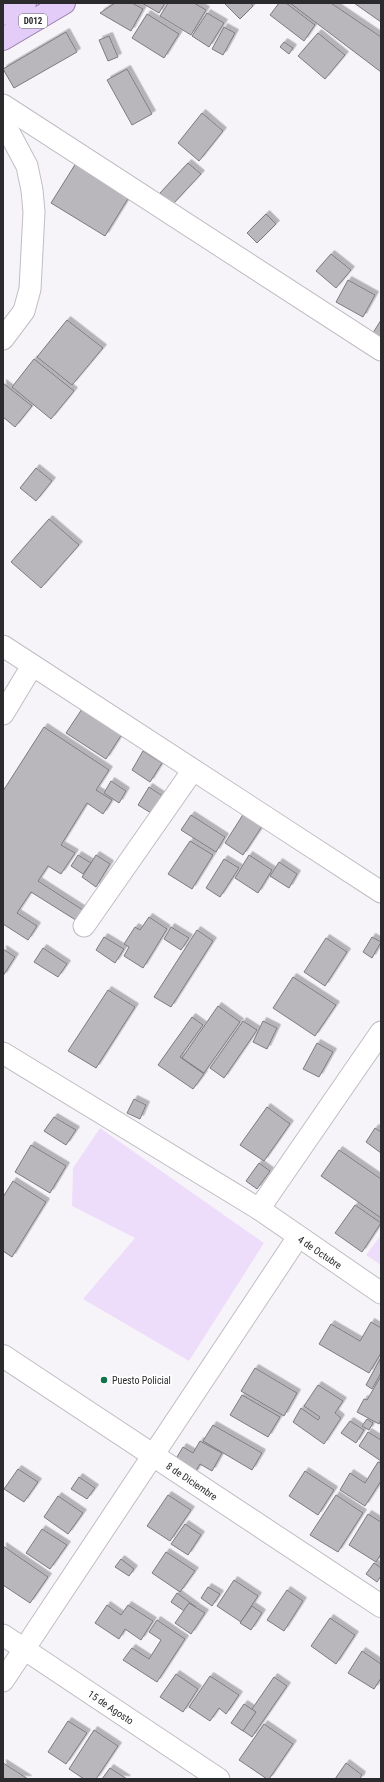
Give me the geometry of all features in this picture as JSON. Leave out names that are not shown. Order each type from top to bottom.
[{"type":"main road","name":"D012","points":[[3,14],[25,3]]},
{"type":"main road","name":"D012","points":[[3,39],[64,3]]},
{"type":"street","points":[[3,105],[381,350]]},
{"type":"street","points":[[3,121],[27,166],[34,212],[30,289],[24,311],[3,339]]},
{"type":"street","points":[[3,646],[381,892]]},
{"type":"street","points":[[3,714],[32,666]]},
{"type":"street","points":[[84,926],[193,770]]},
{"type":"street","points":[[259,1209],[381,1032]]},
{"type":"street","name":"4 de Octubre","points":[[3,1053],[259,1209],[381,1293]]},
{"type":"street","points":[[3,1681],[154,1456],[298,1237]]},
{"type":"street","name":"8 de Diciembre","points":[[3,1356],[381,1606]]},
{"type":"street","name":"15 de Agosto","points":[[3,1635],[219,1779]]},
{"type":"shaded area","points":[[100,1128],[264,1243],[189,1361],[83,1299],[135,1238],[72,1206],[73,1168]]},
{"type":"shaded area","points":[[381,1235],[381,1265],[366,1255]]},
{"type":"building","points":[[115,3],[132,3],[143,9],[131,31],[100,13]]},
{"type":"building","points":[[142,3],[165,3],[159,13]]},
{"type":"building","points":[[168,3],[194,3],[206,10],[191,35],[160,16]]},
{"type":"building","points":[[224,3],[251,3],[253,6],[240,19]]},
{"type":"building","points":[[279,3],[286,3],[315,25],[304,41],[270,15]]},
{"type":"building","points":[[290,3],[331,3],[381,37],[381,72]]},
{"type":"building","points":[[354,3],[381,3],[381,22]]},
{"type":"building","points":[[207,13],[224,23],[209,47],[192,36]]},
{"type":"building","points":[[147,14],[179,34],[164,58],[132,38]]},
{"type":"building","points":[[224,27],[235,33],[223,55],[212,49]]},
{"type":"building","points":[[66,32],[77,52],[14,88],[3,69]]},
{"type":"building","points":[[318,33],[345,55],[325,79],[298,56]]},
{"type":"building","points":[[109,36],[118,57],[108,61],[99,40]]},
{"type":"building","points":[[284,42],[293,48],[289,54],[280,47]]},
{"type":"building","points":[[127,69],[152,114],[132,125],[107,80]]},
{"type":"building","points":[[202,113],[223,131],[199,161],[178,143]]},
{"type":"building","points":[[76,163],[129,197],[105,236],[51,203]]},
{"type":"building","points":[[188,163],[201,174],[173,204],[160,193]]},
{"type":"building","points":[[266,214],[276,224],[257,243],[247,233]]},
{"type":"building","points":[[331,254],[351,270],[336,288],[316,271]]},
{"type":"building","points":[[348,280],[375,295],[363,317],[336,302]]},
{"type":"building","points":[[67,320],[103,348],[72,385],[37,357]]},
{"type":"building","points":[[381,320],[381,342],[371,336]]},
{"type":"building","points":[[34,359],[74,391],[51,419],[12,387]]},
{"type":"building","points":[[3,383],[32,406],[15,427],[3,417]]},
{"type":"building","points":[[36,468],[52,481],[36,501],[20,488]]},
{"type":"building","points":[[49,519],[79,545],[41,588],[11,562]]},
{"type":"building","points":[[82,709],[122,734],[106,759],[66,733]]},
{"type":"building","points":[[44,727],[109,770],[96,790],[112,800],[103,814],[87,803],[61,845],[75,853],[61,874],[48,866],[38,881],[89,914],[82,924],[31,892],[17,913],[37,926],[28,940],[3,924],[3,791]]},
{"type":"building","points":[[143,751],[162,763],[150,782],[132,770]]},
{"type":"building","points":[[111,781],[126,791],[119,803],[104,793]]},
{"type":"building","points":[[149,787],[167,799],[156,816],[138,805]]},
{"type":"building","points":[[244,813],[263,825],[243,855],[225,843]]},
{"type":"building","points":[[191,815],[225,837],[216,852],[181,830]]},
{"type":"building","points":[[190,841],[213,855],[192,889],[168,874]]},
{"type":"building","points":[[78,855],[91,863],[83,874],[71,866]]},
{"type":"building","points":[[96,855],[110,864],[96,887],[82,877]]},
{"type":"building","points":[[249,855],[272,870],[258,893],[235,878]]},
{"type":"building","points":[[224,859],[239,868],[220,897],[206,888]]},
{"type":"building","points":[[279,862],[297,874],[289,888],[270,876]]},
{"type":"building","points":[[149,917],[167,929],[143,968],[124,956],[129,947],[124,944],[135,927],[140,930]]},
{"type":"building","points":[[171,927],[189,938],[181,950],[164,939]]},
{"type":"building","points":[[197,930],[213,941],[171,1007],[154,997]]},
{"type":"building","points":[[104,937],[124,949],[115,963],[96,950]]},
{"type":"building","points":[[372,937],[381,942],[372,958],[363,952]]},
{"type":"building","points":[[326,938],[347,952],[325,986],[304,972]]},
{"type":"building","points":[[43,948],[67,964],[58,977],[34,962]]},
{"type":"building","points":[[3,949],[15,957],[3,976]]},
{"type":"building","points":[[293,977],[336,1005],[315,1036],[273,1008]]},
{"type":"building","points":[[108,990],[135,1007],[96,1068],[68,1051]]},
{"type":"building","points":[[218,1006],[240,1022],[204,1073],[182,1058]]},
{"type":"building","points":[[192,1017],[203,1025],[180,1057],[204,1074],[193,1089],[158,1065]]},
{"type":"building","points":[[243,1021],[257,1030],[224,1078],[210,1068]]},
{"type":"building","points":[[263,1021],[277,1028],[267,1049],[253,1042]]},
{"type":"building","points":[[317,1043],[333,1052],[319,1077],[303,1069]]},
{"type":"building","points":[[134,1099],[146,1105],[140,1119],[127,1113]]},
{"type":"building","points":[[267,1107],[290,1124],[264,1161],[240,1145]]},
{"type":"building","points":[[54,1117],[76,1130],[66,1145],[44,1131]]},
{"type":"building","points":[[375,1128],[381,1132],[381,1153],[366,1142]]},
{"type":"building","points":[[31,1145],[66,1166],[50,1193],[15,1172]]},
{"type":"building","points":[[339,1150],[381,1179],[381,1218],[321,1176]]},
{"type":"building","points":[[259,1163],[270,1171],[257,1189],[246,1181]]},
{"type":"building","points":[[13,1181],[46,1202],[12,1257],[3,1251],[3,1197]]},
{"type":"building","points":[[355,1205],[381,1223],[362,1252],[335,1233]]},
{"type":"building","points":[[371,1322],[381,1328],[381,1353],[369,1373],[319,1344],[331,1324],[360,1341]]},
{"type":"building","points":[[380,1359],[381,1373],[372,1389],[366,1385]]},
{"type":"building","points":[[255,1368],[297,1393],[284,1416],[241,1391]]},
{"type":"building","points":[[381,1376],[381,1419],[379,1424],[357,1412],[364,1399],[367,1400]]},
{"type":"building","points":[[318,1385],[343,1401],[335,1413],[341,1418],[324,1444],[293,1422],[301,1408],[318,1420],[320,1417],[304,1406]]},
{"type":"building","points":[[242,1395],[280,1417],[268,1437],[230,1415]]},
{"type":"building","points":[[367,1419],[373,1423],[369,1430],[362,1426]]},
{"type":"building","points":[[350,1421],[364,1430],[356,1443],[341,1433]]},
{"type":"building","points":[[213,1425],[262,1453],[252,1470],[203,1441]]},
{"type":"building","points":[[368,1432],[381,1440],[381,1461],[359,1446]]},
{"type":"building","points":[[200,1441],[222,1453],[212,1471],[200,1464],[194,1474],[174,1462],[183,1447],[193,1453]]},
{"type":"building","points":[[378,1462],[381,1463],[381,1481],[365,1506],[340,1490],[350,1473],[365,1483]]},
{"type":"building","points":[[18,1469],[38,1482],[24,1502],[4,1489]]},
{"type":"building","points":[[305,1471],[334,1490],[318,1515],[289,1496]]},
{"type":"building","points":[[79,1477],[95,1488],[87,1499],[71,1489]]},
{"type":"building","points":[[168,1495],[191,1510],[170,1541],[147,1526]]},
{"type":"building","points":[[336,1495],[363,1513],[338,1552],[310,1535]]},
{"type":"building","points":[[58,1496],[83,1513],[68,1534],[44,1517]]},
{"type":"building","points":[[368,1514],[381,1522],[381,1554],[376,1562],[349,1545]]},
{"type":"building","points":[[185,1524],[201,1535],[188,1555],[171,1544]]},
{"type":"building","points":[[42,1529],[67,1545],[50,1569],[26,1553]]},
{"type":"building","points":[[3,1546],[48,1577],[30,1603],[3,1585]]},
{"type":"building","points":[[166,1552],[195,1571],[180,1592],[152,1573]]},
{"type":"building","points":[[121,1559],[134,1569],[129,1576],[115,1567]]},
{"type":"building","points":[[374,1563],[381,1568],[381,1576],[377,1582],[366,1574]]},
{"type":"building","points":[[234,1580],[258,1596],[241,1622],[217,1606]]},
{"type":"building","points":[[208,1587],[220,1594],[212,1606],[201,1598]]},
{"type":"building","points":[[287,1590],[303,1601],[284,1631],[267,1620]]},
{"type":"building","points":[[177,1593],[196,1607],[190,1615],[171,1602]]},
{"type":"building","points":[[189,1603],[205,1613],[191,1634],[175,1623]]},
{"type":"building","points":[[107,1605],[121,1615],[128,1605],[153,1621],[141,1640],[125,1629],[119,1639],[95,1623]]},
{"type":"building","points":[[252,1606],[262,1613],[251,1630],[240,1623]]},
{"type":"building","points":[[330,1618],[355,1635],[336,1664],[311,1646]]},
{"type":"building","points":[[157,1620],[185,1639],[157,1682],[123,1660],[132,1648],[149,1659],[161,1640],[149,1632]]},
{"type":"building","points":[[362,1651],[381,1664],[381,1678],[374,1689],[348,1673]]},
{"type":"building","points":[[176,1674],[198,1689],[183,1712],[160,1697]]},
{"type":"building","points":[[210,1676],[239,1695],[226,1714],[219,1708],[210,1721],[189,1707]]},
{"type":"building","points":[[274,1677],[287,1686],[252,1737],[239,1728]]},
{"type":"building","points":[[244,1704],[256,1712],[243,1731],[231,1723]]},
{"type":"building","points":[[68,1721],[87,1733],[66,1764],[48,1752]]},
{"type":"building","points":[[264,1724],[293,1744],[269,1779],[239,1760]]},
{"type":"building","points":[[94,1730],[118,1746],[96,1779],[84,1779],[69,1769]]},
{"type":"building","points":[[3,1763],[28,1779],[3,1779]]},
{"type":"building","points":[[346,1763],[362,1775],[360,1779],[335,1779]]},
{"type":"building","points":[[110,1768],[127,1779],[102,1779]]},
{"type":"place","name":"Puesto Policial","points":[[104,1380]]}]
